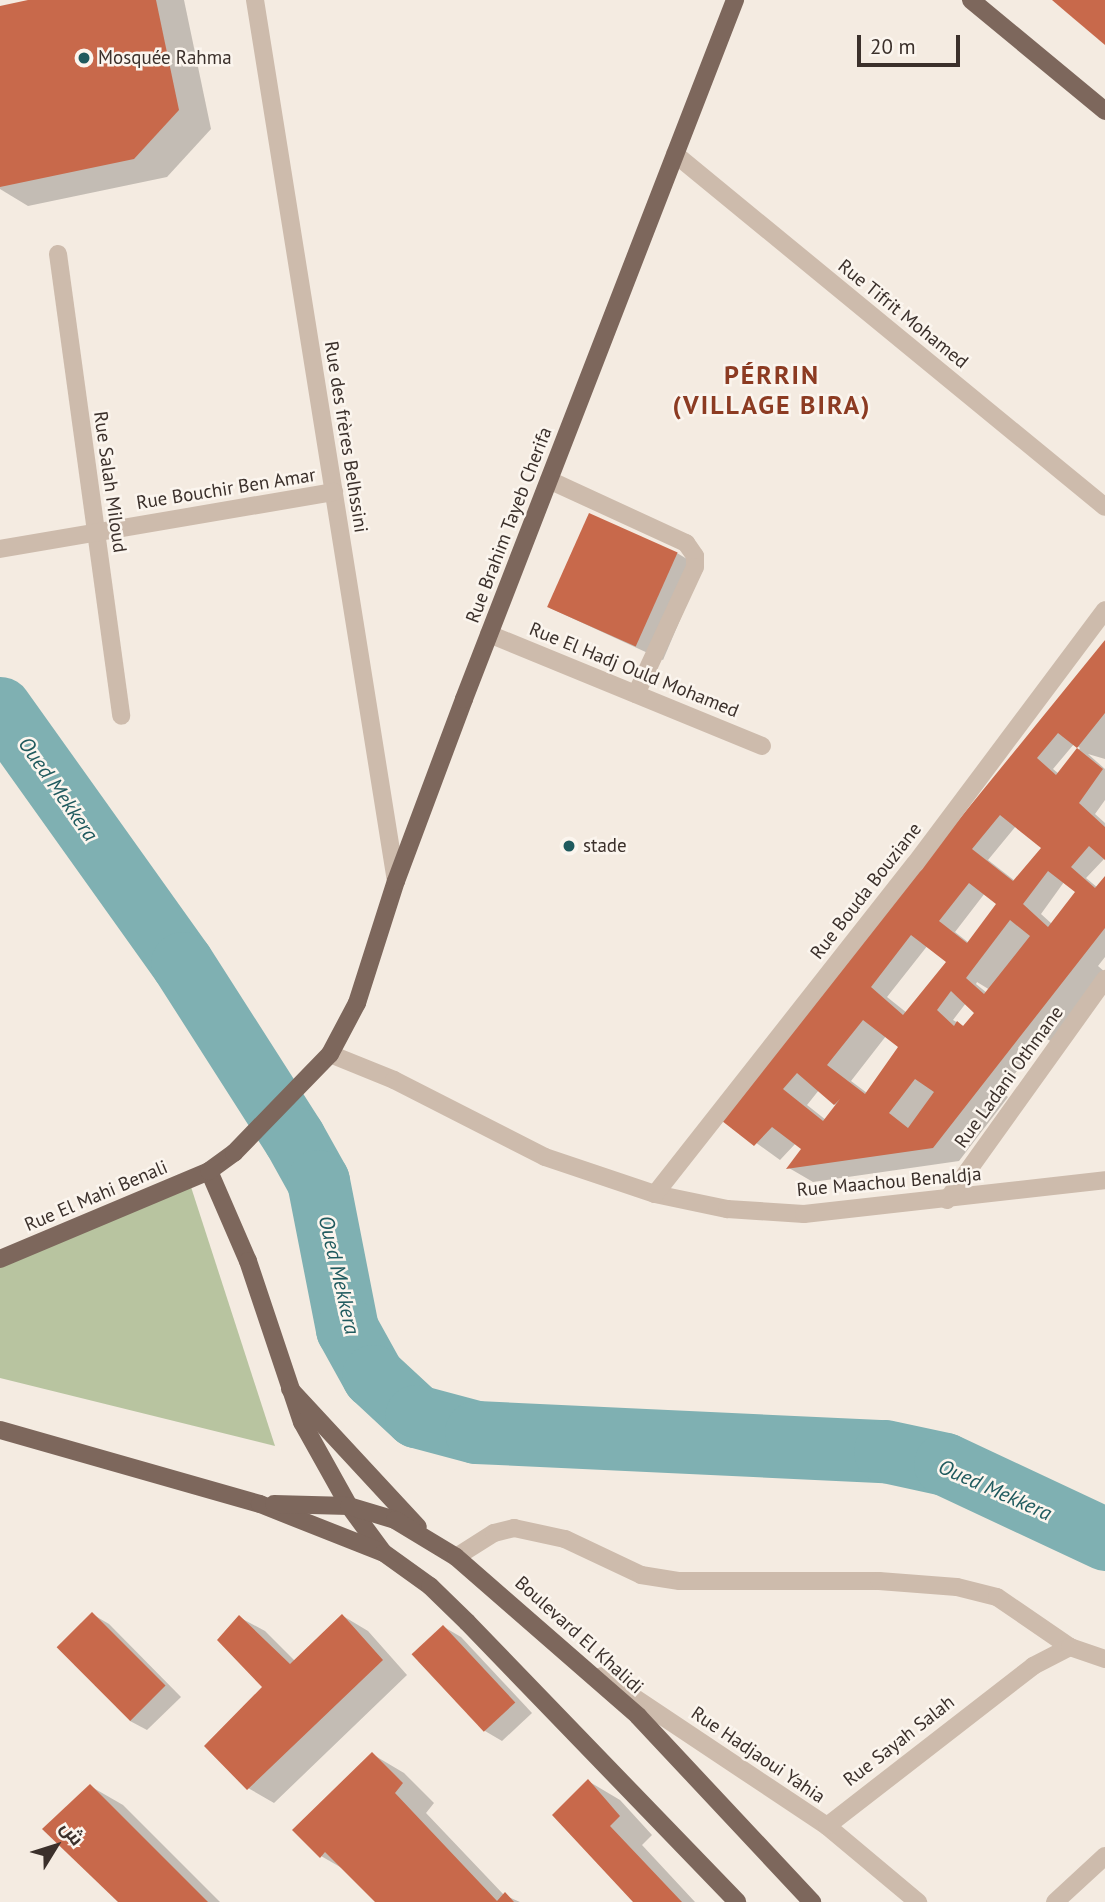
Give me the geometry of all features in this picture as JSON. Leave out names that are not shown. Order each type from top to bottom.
[{"type":"main road","name":"Rue Brahim Tayeb Cherifa","points":[[234,1153],[326,1060],[357,1003],[396,881],[489,634],[735,0]]},
{"type":"main road","points":[[971,0],[1105,111]]},
{"type":"main road","name":"Rue El Mahi Benali","points":[[0,1259],[209,1171],[234,1153]]},
{"type":"main road","points":[[209,1171],[248,1261],[288,1387],[302,1422],[349,1506],[384,1553]]},
{"type":"main road","points":[[288,1387],[433,1541]]},
{"type":"main road","points":[[0,1430],[260,1504],[384,1553],[430,1586],[458,1613],[737,1902]]},
{"type":"main road","name":"Boulevard El Khalidi","points":[[260,1504],[349,1506],[395,1520],[456,1557],[638,1716],[812,1902]]},
{"type":"street","name":"Rue des frères Belhssini","points":[[255,0],[396,881]]},
{"type":"street","name":"Rue Tifrit Mohamed","points":[[675,154],[1105,507]]},
{"type":"street","name":"Rue Salah Miloud","points":[[58,254],[121,716]]},
{"type":"street","points":[[549,480],[680,540],[695,556],[695,567],[636,694]]},
{"type":"street","name":"Rue Bouchir Ben Amar","points":[[0,549],[334,492]]},
{"type":"street","name":"Rue Bouda Bouziane","points":[[655,1194],[915,864],[1105,610]]},
{"type":"street","name":"Rue El Hadj Ould Mohamed","points":[[489,634],[762,746]]},
{"type":"street","name":"Rue Ladani Othmane","points":[[947,1200],[1105,979]]},
{"type":"street","name":"Rue Maachou Benaldja","points":[[326,1060],[394,1080],[545,1157],[655,1194],[727,1209],[804,1214],[947,1200],[1105,1180]]},
{"type":"street","points":[[456,1557],[494,1533],[514,1528],[565,1539],[641,1575],[680,1581],[879,1581],[957,1587],[997,1597],[1070,1647],[1105,1659]]},
{"type":"street","name":"Rue Sayah Salah","points":[[827,1826],[998,1690],[1070,1647]]},
{"type":"street","name":"Rue Hadjaoui Yahia","points":[[567,1653],[827,1826],[918,1902]]},
{"type":"street","points":[[1055,1902],[1105,1856]]},
{"type":"green space","points":[[191,1187],[275,1446],[0,1378],[0,1265]]},
{"type":"building","name":"Mosquée Rahma","points":[[28,0],[156,0],[179,110],[134,159],[0,187],[0,6]]},
{"type":"building","points":[[1052,0],[1105,0],[1105,45],[1066,12]]},
{"type":"building","points":[[589,513],[678,552],[636,647],[547,607]]},
{"type":"building","points":[[1105,640],[1105,713],[1077,748],[1103,769],[1079,803],[1105,827],[1105,860],[1089,846],[1071,867],[1095,888],[1105,876],[1105,928],[933,1148],[786,1169],[801,1149],[772,1127],[754,1146],[717,1117]],"holes":[[[1058,733],[1077,748],[1056,775],[1037,758]],[[1000,815],[1041,848],[1013,881],[972,849]],[[1048,871],[1075,892],[1048,927],[1023,904]],[[969,883],[996,904],[967,943],[939,921]],[[1010,920],[1030,936],[984,994],[966,978]],[[911,935],[946,962],[903,1015],[871,987]],[[951,991],[974,1013],[963,1026],[957,1021],[954,1026],[937,1010]],[[863,1020],[898,1047],[865,1094],[827,1065]],[[797,1073],[834,1105],[840,1099],[823,1121],[783,1089]],[[915,1079],[934,1092],[908,1128],[889,1113]]]},
{"type":"building","points":[[92,1612],[166,1686],[130,1721],[57,1647]]},
{"type":"building","points":[[342,1614],[383,1660],[247,1790],[204,1746],[262,1687],[217,1640],[239,1615],[290,1664]]},
{"type":"building","points":[[443,1625],[515,1703],[484,1732],[412,1654]]},
{"type":"building","points":[[372,1752],[403,1783],[395,1793],[497,1901],[505,1892],[514,1902],[375,1902],[325,1852],[320,1858],[292,1830]]},
{"type":"building","points":[[588,1779],[620,1816],[610,1826],[682,1902],[633,1902],[552,1815]]},
{"type":"building","points":[[90,1784],[208,1902],[118,1902],[42,1829]]},
{"type":"waterway","name":"Oued Mekkera","points":[[0,708],[182,963],[294,1138],[318,1181],[347,1329],[373,1376],[416,1416],[476,1432],[885,1451],[945,1464],[1105,1539]]},
{"type":"place","name":"Mosquée Rahma","points":[[84,58]]},
{"type":"place","name":"stade","points":[[569,846]]},
{"type":"district","name":"PÉRRIN (VILLAGE BIRA)","points":[[772,390]]}]
